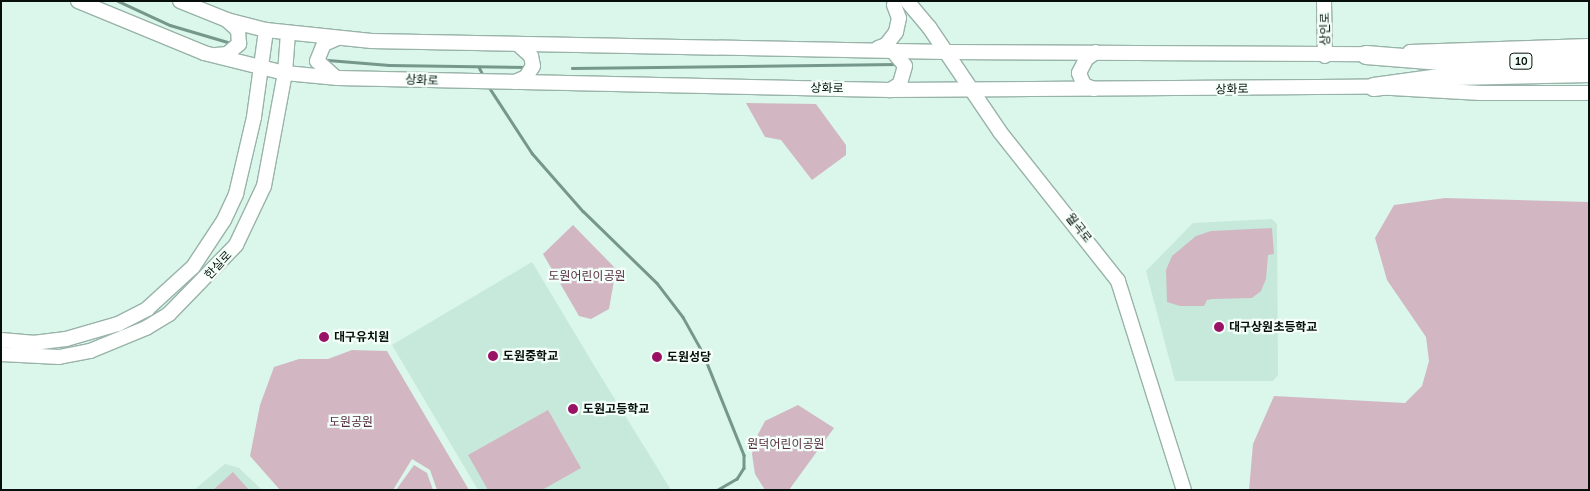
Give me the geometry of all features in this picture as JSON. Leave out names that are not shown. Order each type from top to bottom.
[{"type":"highway","points":[[1366,55],[1454,69]]},
{"type":"highway","name":"10","points":[[1454,69],[1589,59]]},
{"type":"highway","points":[[1374,87],[1454,69]]},
{"type":"highway","name":"10","points":[[1454,69],[1589,73]]},
{"type":"main road","name":"상화로","points":[[78,1],[210,55],[285,73],[335,77],[451,82],[890,90],[1374,87],[1481,93],[1589,93]]},
{"type":"main road","name":"10","points":[[180,1],[227,20],[266,30],[288,33],[336,39],[520,46],[884,48],[946,52],[1096,52],[1325,56],[1589,46]]},
{"type":"main road","name":"상인로","points":[[1324,1],[1325,56]]},
{"type":"main road","points":[[890,90],[900,84],[906,66],[884,48],[896,32],[901,3]]},
{"type":"main road","name":"월곡로","points":[[901,3],[946,52],[1000,132],[1118,281],[1184,490]]},
{"type":"main road","points":[[210,55],[227,54],[239,44],[238,30],[227,20]]},
{"type":"main road","name":"한실로","points":[[1,340],[32,343],[66,339],[118,324],[147,309],[193,267],[224,220],[236,194],[254,117],[259,67],[266,30]]},
{"type":"main road","name":"한실로","points":[[1,354],[59,357],[90,351],[146,328],[169,314],[196,289],[236,245],[264,186],[285,73],[288,33]]},
{"type":"main road","points":[[335,77],[317,61],[324,44],[336,39]]},
{"type":"main road","points":[[512,83],[526,77],[533,66],[531,56],[520,46]]},
{"type":"main road","points":[[1094,90],[1084,85],[1079,73],[1086,59],[1096,52]]},
{"type":"shaded area","name":"대구상원초등학교","points":[[1272,219],[1277,224],[1278,375],[1273,381],[1175,381],[1146,271],[1193,223]]},
{"type":"shaded area","points":[[532,262],[671,490],[478,490],[392,345]]},
{"type":"shaded area","points":[[225,464],[239,468],[262,490],[194,490]]},
{"type":"green space","points":[[746,103],[816,104],[846,145],[846,155],[812,180],[781,140],[765,137]]},
{"type":"green space","points":[[1445,198],[1589,202],[1589,490],[1249,490],[1253,444],[1274,396],[1405,403],[1422,386],[1429,361],[1426,337],[1387,280],[1375,238],[1394,205]]},
{"type":"green space","name":"도원어린이공원","points":[[573,225],[616,269],[609,309],[591,319],[579,316],[543,254]]},
{"type":"green space","points":[[1272,228],[1274,254],[1268,255],[1266,279],[1261,291],[1252,298],[1207,300],[1204,306],[1180,306],[1167,302],[1166,270],[1172,256],[1196,236],[1211,231]]},
{"type":"green space","name":"도원공원","points":[[352,350],[387,351],[469,490],[437,490],[430,470],[412,459],[393,490],[280,490],[250,456],[260,405],[274,367],[299,359],[328,359]]},
{"type":"green space","name":"원덕어린이공원","points":[[798,405],[834,428],[789,490],[765,490],[755,474],[752,454],[755,440],[765,421]]},
{"type":"green space","points":[[548,410],[581,468],[542,490],[488,490],[468,455]]},
{"type":"green space","points":[[414,465],[427,473],[433,490],[396,490]]},
{"type":"green space","points":[[233,472],[249,490],[213,490]]},
{"type":"waterway","points":[[118,1],[170,25],[231,43]]},
{"type":"waterway","points":[[328,60],[389,65],[527,67]]},
{"type":"waterway","points":[[572,68],[896,64]]},
{"type":"waterway","points":[[479,67],[484,77]]},
{"type":"waterway","points":[[489,87],[532,153],[583,211],[657,283],[683,317],[703,353],[744,455],[744,468],[737,479],[718,490]]},
{"type":"place","name":"대구상원초등학교","points":[[1219,327]]},
{"type":"place","name":"대구유치원","points":[[324,337]]},
{"type":"place","name":"도원중학교","points":[[493,356]]},
{"type":"place","name":"도원성당","points":[[657,357]]},
{"type":"place","name":"도원고등학교","points":[[573,409]]}]
